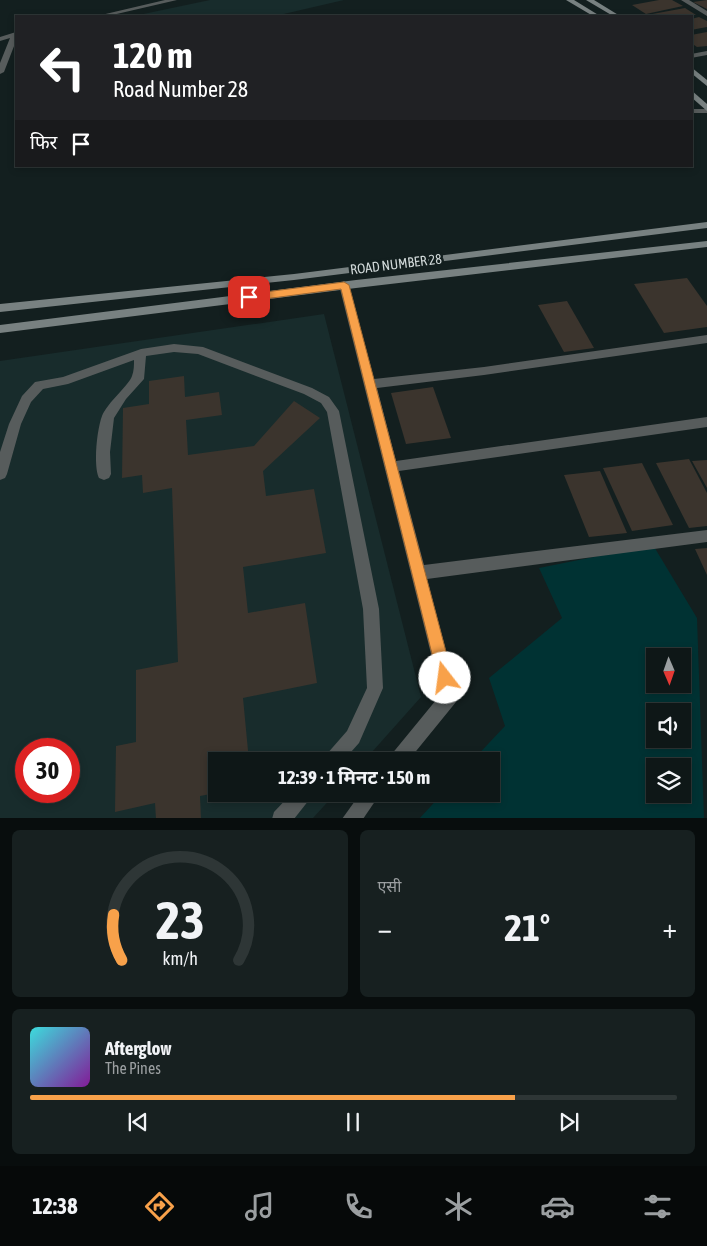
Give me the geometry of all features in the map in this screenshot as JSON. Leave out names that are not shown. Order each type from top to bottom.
[{"type":"street","points":[[105,15],[174,0]]},
{"type":"street","points":[[569,0],[595,15]]},
{"type":"street","points":[[589,0],[615,15]]},
{"type":"street","points":[[684,0],[707,14]]},
{"type":"street","points":[[0,39],[15,35]]},
{"type":"street","points":[[0,72],[15,35]]},
{"type":"street","points":[[693,56],[707,53]]},
{"type":"street","points":[[693,71],[707,84]]},
{"type":"street","points":[[693,94],[707,110]]},
{"type":"street","points":[[693,111],[707,110]]},
{"type":"street","name":"ROAD NUMBER 28","points":[[0,308],[294,277],[707,226]]},
{"type":"street","name":"ROAD NUMBER 28","points":[[0,330],[344,285],[707,244]]},
{"type":"street","points":[[344,285],[450,696],[404,752]]},
{"type":"street","points":[[370,384],[484,371],[707,339]]},
{"type":"street","points":[[0,474],[15,424],[26,399],[39,385],[64,381],[141,353],[174,348],[199,350],[308,391],[325,400],[332,410],[371,609],[375,688],[353,737],[340,752]]},
{"type":"street","points":[[104,474],[103,452],[108,417],[122,396],[138,380],[141,353]]},
{"type":"street","points":[[391,466],[707,422]]},
{"type":"street","points":[[418,573],[707,536]]},
{"type":"street","points":[[281,818],[296,802]]},
{"type":"street","points":[[351,818],[364,802]]},
{"type":"shaded area","points":[[210,0],[344,0],[279,15],[139,15]]},
{"type":"shaded area","points":[[324,314],[421,697],[372,752],[208,752],[208,802],[328,802],[313,818],[0,818],[0,361]]},
{"type":"shaded area","points":[[653,545],[697,618],[704,818],[420,818],[435,802],[500,802],[500,752],[480,752],[505,726],[489,678],[562,618],[539,568]]},
{"type":"building","points":[[659,0],[672,0],[683,6],[646,14],[632,5]]},
{"type":"building","points":[[707,0],[707,9],[693,2]]},
{"type":"building","points":[[685,8],[696,15],[693,15],[647,15]]},
{"type":"building","points":[[699,17],[707,21],[707,27],[693,30],[693,18]]},
{"type":"building","points":[[707,32],[707,46],[697,47],[693,44],[693,35]]},
{"type":"building","points":[[687,278],[707,306],[707,327],[664,333],[634,284]]},
{"type":"building","points":[[567,301],[594,348],[564,352],[538,305]]},
{"type":"building","points":[[184,376],[185,397],[219,392],[222,415],[186,420],[188,455],[254,446],[294,401],[320,418],[263,471],[266,496],[314,489],[326,553],[243,567],[248,613],[305,603],[317,683],[243,698],[248,752],[208,752],[208,794],[200,796],[201,818],[156,818],[155,803],[115,812],[116,746],[136,742],[136,670],[178,662],[172,488],[143,493],[142,475],[122,478],[123,408],[149,404],[149,381]]},
{"type":"building","points":[[433,387],[451,438],[406,444],[391,393]]},
{"type":"building","points":[[689,459],[707,493],[707,526],[689,528],[656,463]]},
{"type":"building","points":[[707,460],[707,488],[692,461]]},
{"type":"building","points":[[642,463],[673,525],[632,531],[603,468]]},
{"type":"building","points":[[600,471],[627,533],[589,537],[564,475]]},
{"type":"building","points":[[707,548],[707,575],[695,549]]},
{"type":"route","points":[[249,297],[344,285],[445,678]]}]
